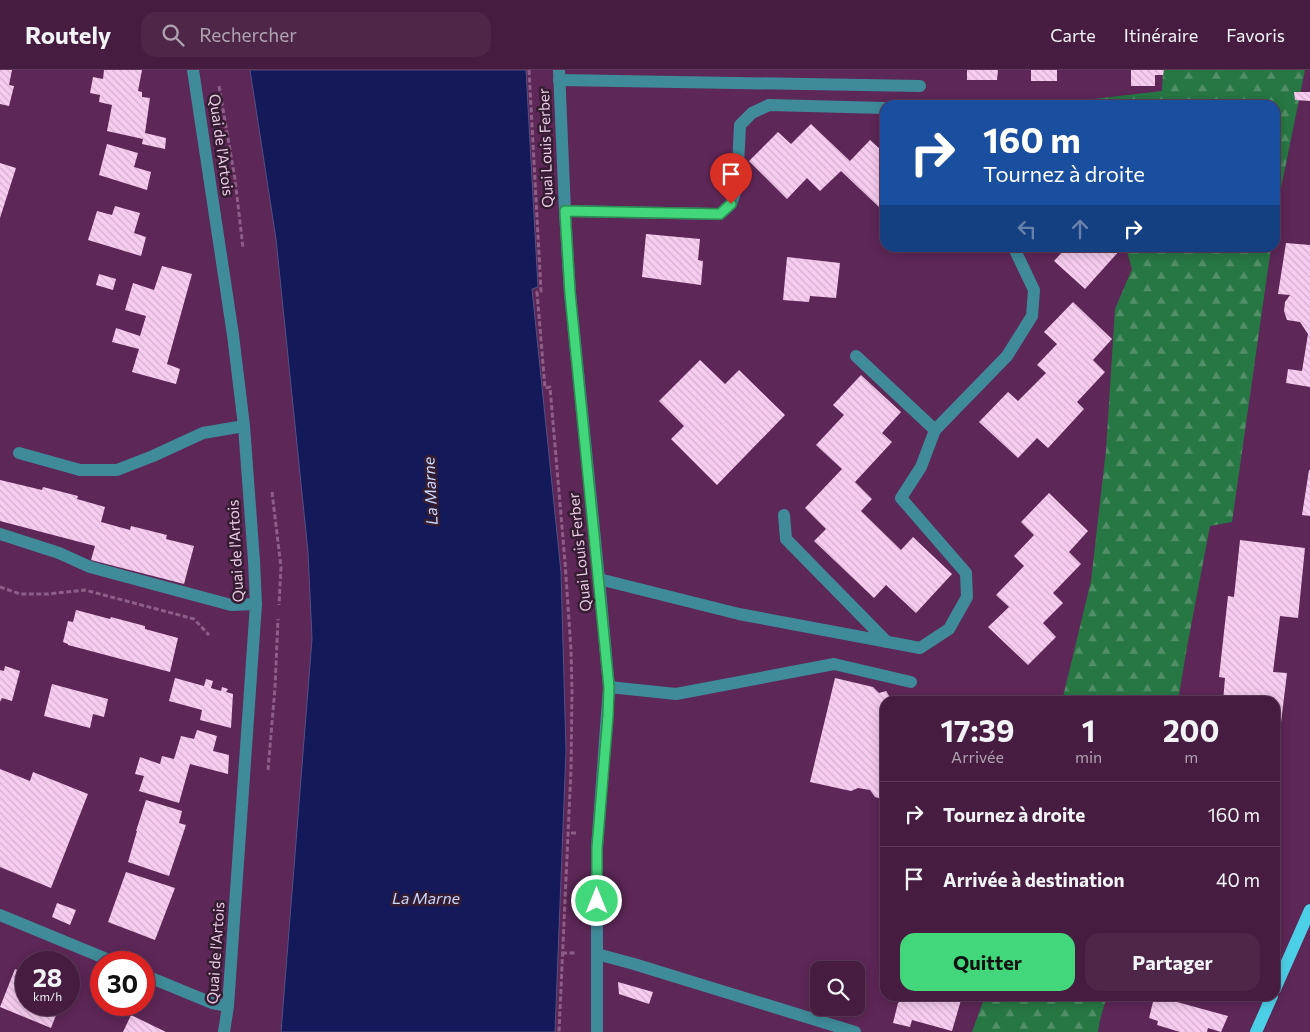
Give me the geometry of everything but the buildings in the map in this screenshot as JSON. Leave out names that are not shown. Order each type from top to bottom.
[{"type":"main road","points":[[1280,978],[1310,910]]},
{"type":"main road","points":[[1256,1032],[1270,1001]]},
{"type":"street","name":"Quai de l'Artois","points":[[193,70],[244,426],[256,604],[228,1006],[224,1032]]},
{"type":"street","points":[[559,75],[920,86]]},
{"type":"street","name":"Quai Louis Ferber","points":[[559,75],[570,293],[609,687],[591,953],[597,1032]]},
{"type":"street","points":[[565,211],[720,214],[731,204],[737,187],[740,125],[752,113],[769,105],[880,108]]},
{"type":"street","points":[[599,579],[739,614],[920,648],[949,629],[967,598],[966,573],[901,498],[921,467],[936,430],[1007,356],[1032,316],[1034,290],[1016,252]]},
{"type":"street","points":[[856,356],[936,430]]},
{"type":"street","points":[[19,452],[80,470],[117,470],[203,433],[244,426]]},
{"type":"street","points":[[784,515],[786,539],[887,642]]},
{"type":"street","points":[[0,534],[59,553],[99,570],[231,605],[256,604]]},
{"type":"street","points":[[609,687],[676,694],[834,664],[911,682]]},
{"type":"street","points":[[0,915],[90,952]]},
{"type":"street","points":[[591,953],[643,966],[855,1032]]},
{"type":"street","points":[[155,980],[212,1004],[228,1006]]},
{"type":"path","points":[[529,70],[541,291],[537,292],[545,388],[550,387],[571,650],[571,769],[559,1032]]},
{"type":"path","points":[[0,587],[20,594],[48,594],[85,590],[194,619],[210,635]]},
{"type":"path","points":[[562,953],[591,953]]},
{"type":"green space","points":[[1163,70],[1305,70],[1280,193],[1280,100],[1085,100],[1162,91]]},
{"type":"green space","points":[[1127,252],[1270,252],[1232,522],[1210,526],[1179,696],[1063,696],[1091,581],[1106,450],[1115,309],[1132,269]]},
{"type":"green space","points":[[983,1001],[1106,1001],[1098,1032],[972,1032]]},
{"type":"water","name":"La Marne","points":[[250,70],[526,70],[538,287],[532,289],[561,572],[566,751],[555,1032],[281,1032],[312,639],[308,552],[276,239]]},
{"type":"route","points":[[597,901],[597,848],[609,687],[570,293],[565,211],[720,214],[731,204]]}]
